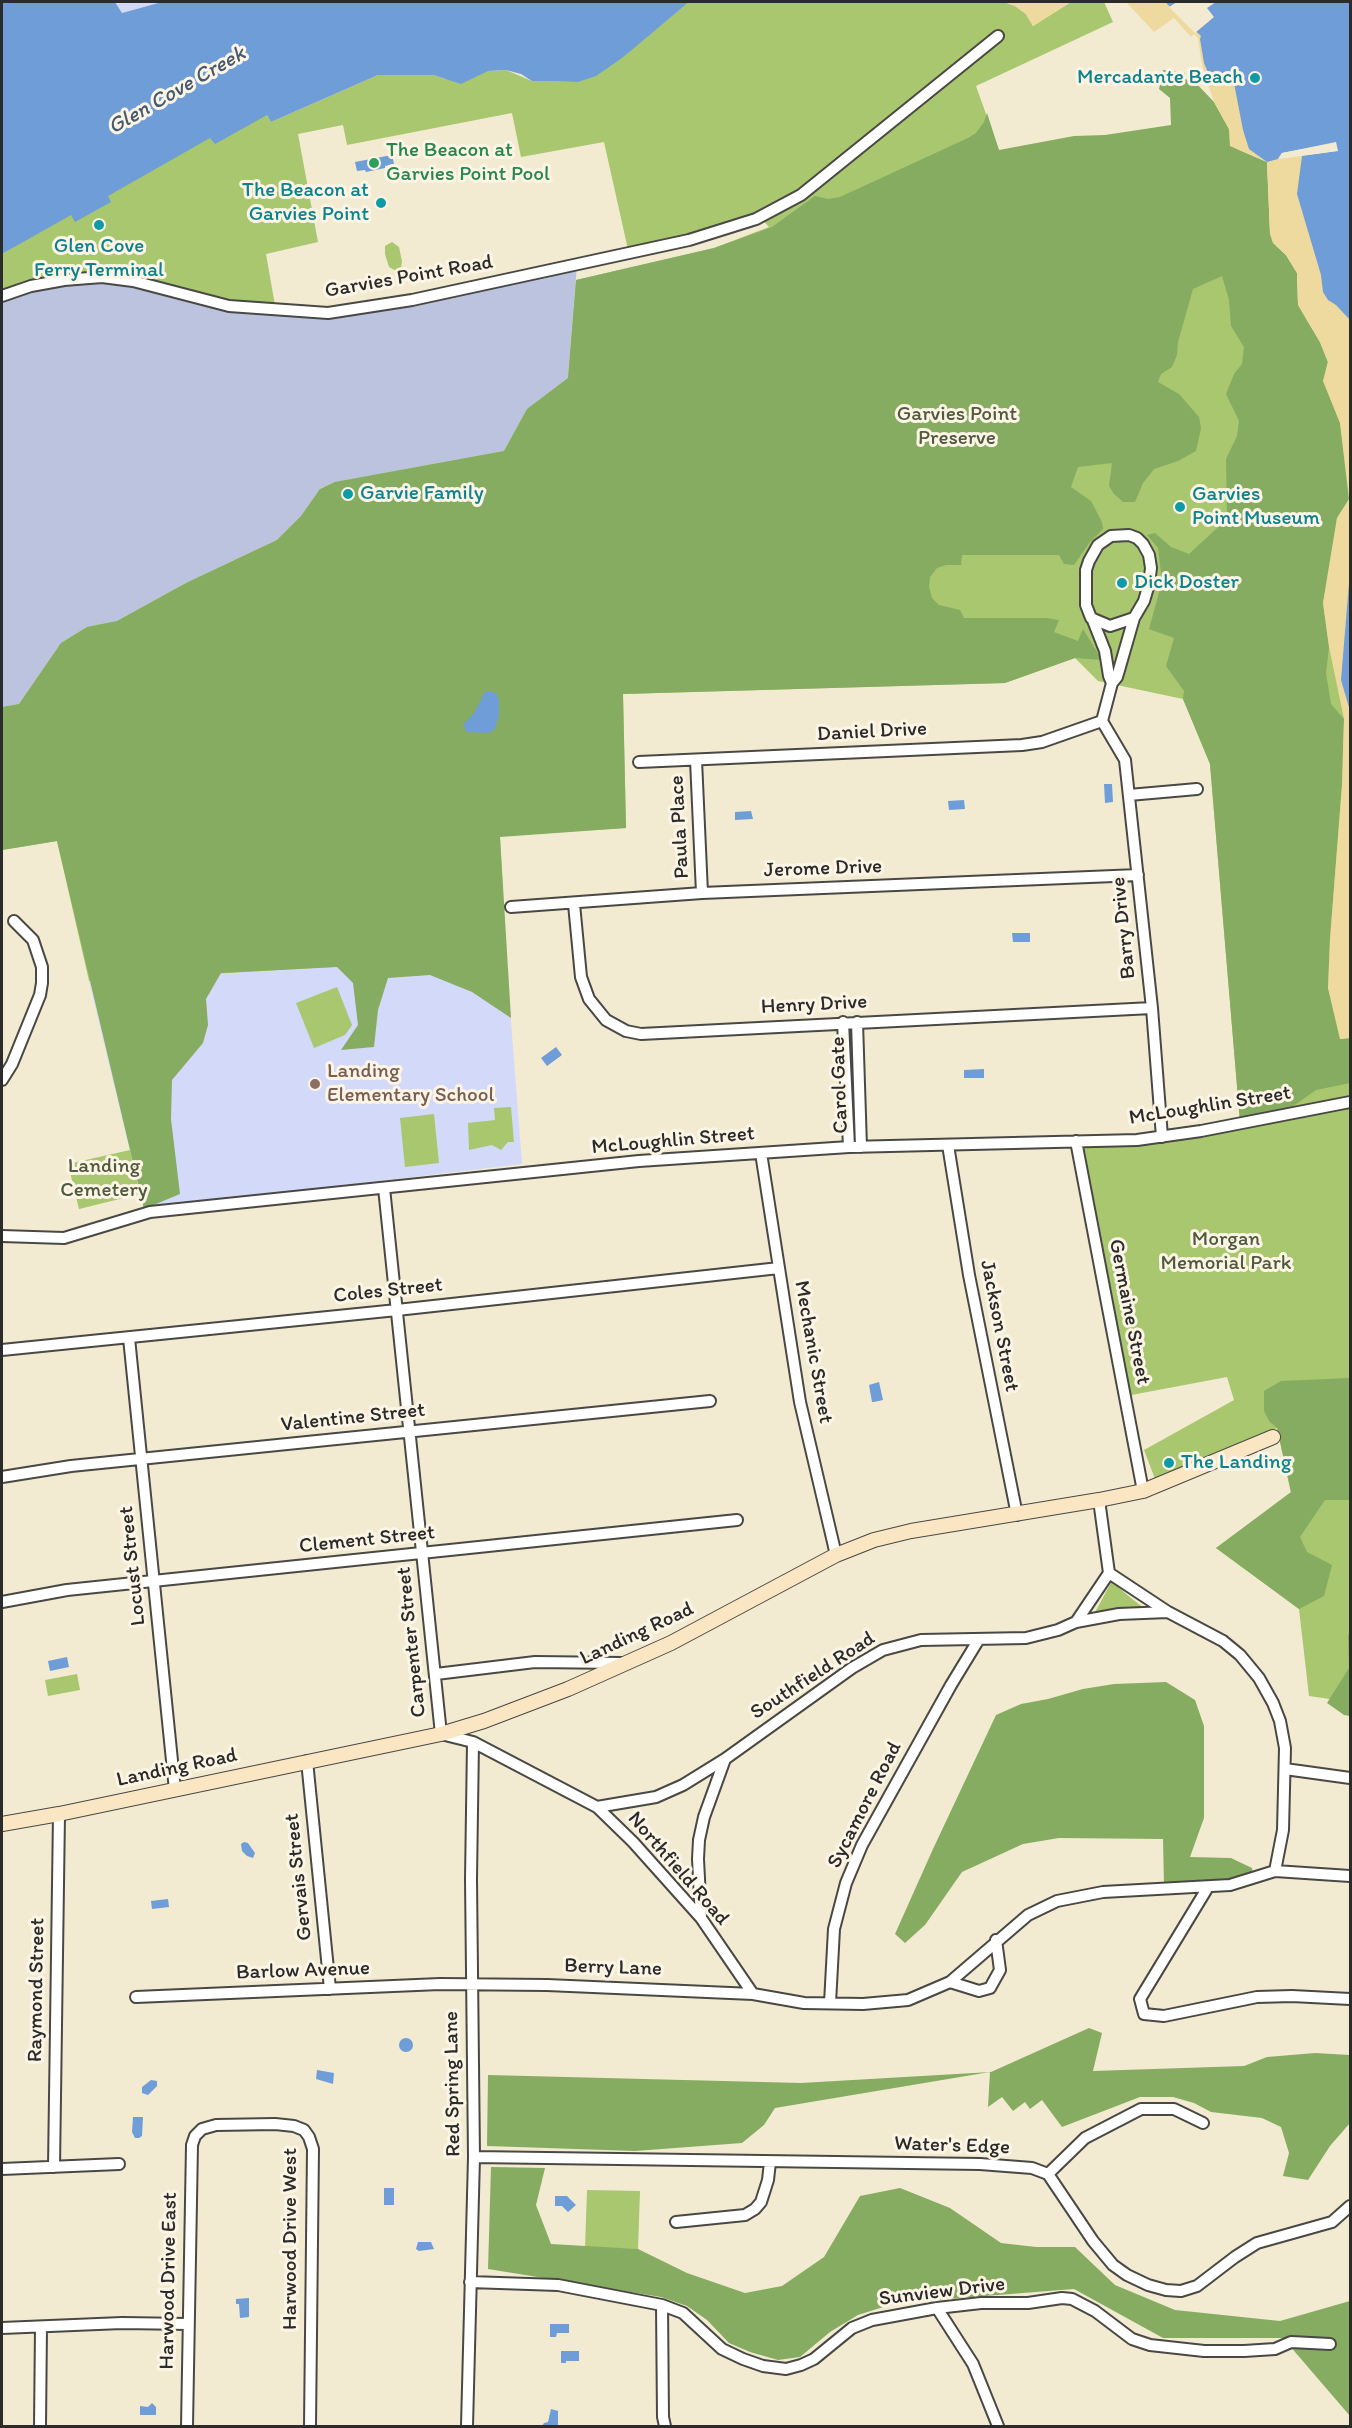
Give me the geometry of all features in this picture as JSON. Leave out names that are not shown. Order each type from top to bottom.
[{"type":"street","name":"Garvies Point Road","points":[[2,296],[31,286],[102,277],[133,281],[229,306],[328,313],[415,300],[689,240],[756,219],[785,205],[998,36]]},
{"type":"street","points":[[1102,721],[1134,618],[1144,601],[1151,568],[1149,555],[1143,544],[1137,538],[1120,535],[1103,540],[1089,561],[1084,597],[1105,651],[1112,683]]},
{"type":"street","points":[[1091,618],[1110,626],[1134,618]]},
{"type":"street","name":"Daniel Drive","points":[[639,762],[1022,745],[1042,741],[1102,721]]},
{"type":"street","name":"Barry Drive","points":[[1102,721],[1125,760],[1152,1008],[1162,1137]]},
{"type":"street","name":"Paula Place","points":[[696,760],[702,893]]},
{"type":"street","points":[[1130,795],[1197,789]]},
{"type":"street","name":"Jerome Drive","points":[[511,907],[702,893],[1138,875]]},
{"type":"street","name":"Henry Drive","points":[[574,904],[584,988],[596,1011],[606,1020],[620,1029],[640,1034],[1152,1008]]},
{"type":"street","points":[[2,1080],[12,1064],[40,995],[42,983],[39,956],[33,940],[14,921]]},
{"type":"street","name":"Carol Gate","points":[[843,1022],[849,1147]]},
{"type":"street","name":"Carol Gate","points":[[857,1022],[861,1147]]},
{"type":"street","name":"McLoughlin Street","points":[[2,1236],[64,1238],[150,1212],[639,1161],[849,1147],[1162,1137],[1350,1102]]},
{"type":"street","name":"Germaine Street","points":[[1076,1141],[1143,1491]]},
{"type":"street","name":"Jackson Street","points":[[948,1145],[969,1275],[1017,1515]]},
{"type":"street","name":"Mechanic Street","points":[[761,1153],[800,1402],[836,1555]]},
{"type":"street","name":"Carpenter Street","points":[[384,1188],[441,1734]]},
{"type":"street","name":"Coles Street","points":[[2,1350],[779,1268]]},
{"type":"street","name":"Locust Street","points":[[129,1338],[175,1790]]},
{"type":"street","name":"Valentine Street","points":[[2,1477],[71,1466],[710,1401]]},
{"type":"street","name":"Landing Road","points":[[2,1824],[441,1734],[484,1721],[625,1664],[701,1627],[836,1555],[874,1540],[911,1531],[1017,1515],[1143,1491],[1273,1437]]},
{"type":"street","points":[[1076,1623],[1109,1573],[1099,1500]]},
{"type":"street","name":"Clement Street","points":[[2,1602],[67,1590],[737,1520]]},
{"type":"street","points":[[1109,1573],[1168,1612],[1223,1641],[1240,1655],[1259,1677],[1280,1721],[1285,1748],[1283,1830],[1275,1871]]},
{"type":"street","name":"Southfield Road","points":[[597,1807],[656,1797],[683,1785],[725,1759],[852,1668],[883,1650],[921,1640],[1026,1638],[1076,1623],[1119,1614],[1168,1612]]},
{"type":"street","name":"Sycamore Road","points":[[830,2003],[834,1929],[846,1883],[862,1845],[951,1685],[979,1640]]},
{"type":"street","points":[[436,1674],[535,1662],[625,1664]]},
{"type":"street","name":"Northfield Road","points":[[441,1734],[472,1742],[597,1807],[633,1842],[701,1918],[753,1994]]},
{"type":"street","name":"Red Spring Lane","points":[[467,2427],[474,2157],[472,1742]]},
{"type":"street","points":[[701,1918],[699,1840],[704,1817],[725,1759]]},
{"type":"street","name":"Gervais Street","points":[[307,1761],[330,1989]]},
{"type":"street","points":[[1285,1769],[1350,1778]]},
{"type":"street","name":"Raymond Street","points":[[54,2167],[59,1814]]},
{"type":"street","points":[[753,1994],[804,2003],[899,2002],[922,1995],[950,1982],[996,1940],[1028,1915],[1057,1901],[1103,1892],[1208,1887],[1242,1882],[1275,1871],[1350,1876]]},
{"type":"street","points":[[1208,1887],[1140,1999],[1144,2014],[1164,2016],[1257,1997],[1350,1999]]},
{"type":"street","points":[[950,1982],[979,1991],[990,1988],[1000,1971],[996,1940]]},
{"type":"street","name":"Barlow Avenue","points":[[136,1997],[472,1985]]},
{"type":"street","name":"Berry Lane","points":[[472,1985],[547,1985],[753,1994]]},
{"type":"street","points":[[1203,2123],[1174,2109],[1141,2109],[1085,2138],[1048,2174],[1093,2241],[1113,2265],[1127,2275],[1166,2290],[1181,2291],[1197,2286],[1257,2243],[1332,2222],[1350,2206]]},
{"type":"street","name":"Harwood Drive West","points":[[195,2136],[202,2129],[216,2125],[275,2124],[294,2126],[304,2130],[309,2137],[313,2149],[314,2167],[310,2427]]},
{"type":"street","name":"Harwood Drive East","points":[[187,2427],[190,2162],[195,2136]]},
{"type":"street","name":"Water's Edge","points":[[474,2157],[980,2164],[1032,2168],[1048,2174]]},
{"type":"street","points":[[676,2222],[745,2215],[755,2209],[761,2202],[765,2191],[770,2162]]},
{"type":"street","points":[[2,2169],[119,2164]]},
{"type":"street","name":"Sunview Drive","points":[[470,2282],[558,2285],[662,2305],[683,2313],[723,2349],[742,2359],[764,2366],[786,2368],[814,2359],[852,2328],[872,2320],[937,2308],[981,2303],[1028,2303],[1072,2299],[1095,2311],[1132,2339],[1150,2345],[1244,2351],[1275,2349],[1291,2342],[1330,2344]]},
{"type":"street","points":[[662,2305],[665,2427]]},
{"type":"street","points":[[937,2308],[974,2364],[998,2427]]},
{"type":"street","points":[[2,2328],[122,2323],[188,2324]]},
{"type":"street","points":[[40,2427],[41,2327]]},
{"type":"shaded area","points":[[115,2],[162,2],[122,13]]},
{"type":"shaded area","points":[[577,265],[568,378],[527,409],[504,451],[336,482],[321,488],[301,516],[277,540],[186,583],[117,621],[87,627],[61,643],[19,704],[2,707],[2,297],[103,278],[328,314]]},
{"type":"shaded area","name":"Landing Elementary School","points":[[506,957],[522,1164],[144,1209],[89,981]]},
{"type":"green space","name":"Garvies Point Preserve","points":[[689,2],[1004,2],[1026,14],[1033,26],[1071,2],[1104,2],[1113,22],[976,86],[1007,173],[1229,129],[1350,430],[1340,1039],[1350,1038],[1350,1702],[1309,1696],[1299,1609],[1216,1548],[1291,1493],[1277,1428],[1155,1479],[1144,1450],[1234,1400],[1227,1377],[1126,1396],[1078,1142],[1240,1122],[1210,764],[1183,699],[1098,681],[1075,658],[1005,683],[623,694],[626,828],[500,836],[506,957],[89,981],[57,841],[2,850],[2,707],[19,704],[61,643],[87,627],[117,621],[186,583],[277,540],[301,516],[320,489],[335,482],[504,451],[527,409],[568,378],[576,280],[714,248],[769,227],[756,213],[629,254],[604,142],[521,157],[512,113],[347,145],[343,125],[298,134],[318,242],[266,254],[276,311],[134,283],[74,280],[2,297],[2,254],[214,128],[263,108],[271,122],[378,75],[433,75],[445,79],[506,70],[532,81],[578,82],[657,28]]},
{"type":"green space","name":"Garvies Point Preserve","points":[[1163,70],[1185,73],[1184,79],[1194,81],[1214,102],[1229,129],[1230,146],[1267,162],[1270,234],[1273,243],[1286,255],[1297,273],[1298,305],[1320,342],[1328,362],[1323,381],[1340,423],[1349,499],[1337,518],[1323,603],[1329,647],[1326,673],[1331,704],[1344,719],[1342,785],[1328,988],[1340,1039],[1350,1038],[1350,1083],[1316,1090],[1292,1107],[1293,1112],[1240,1122],[1210,764],[1183,699],[1184,691],[1166,666],[1174,638],[1149,629],[1160,589],[1161,573],[1158,548],[1147,535],[1155,533],[1171,547],[1189,554],[1227,519],[1226,459],[1237,436],[1239,421],[1226,394],[1234,374],[1242,364],[1244,347],[1231,326],[1229,300],[1222,276],[1193,289],[1178,342],[1177,355],[1172,367],[1161,374],[1158,382],[1179,394],[1199,417],[1201,428],[1196,451],[1178,461],[1154,469],[1143,483],[1135,502],[1123,502],[1109,486],[1112,463],[1078,467],[1071,487],[1091,501],[1102,522],[1103,529],[1090,542],[1074,565],[1064,564],[1059,555],[962,555],[961,565],[946,565],[937,568],[930,577],[929,587],[932,598],[939,605],[960,610],[964,618],[1059,620],[1054,632],[1078,641],[1083,629],[1102,660],[1075,658],[1005,683],[623,694],[626,828],[500,837],[511,1018],[472,992],[430,975],[388,978],[378,1010],[374,1047],[341,1050],[358,1025],[353,983],[337,967],[221,973],[206,999],[208,1025],[203,1043],[172,1080],[171,1119],[180,1194],[144,1209],[57,841],[2,850],[2,707],[19,704],[61,643],[87,627],[117,621],[186,583],[277,540],[301,516],[320,489],[335,482],[504,451],[527,409],[568,378],[576,280],[714,248],[772,227],[815,196],[828,199],[840,197],[968,138],[976,133],[987,113],[999,150],[1074,136],[1105,135],[1171,125],[1170,98],[1159,89]]},
{"type":"green space","points":[[392,242],[399,247],[402,261],[401,268],[396,271],[389,267],[385,254],[385,246]]},
{"type":"green space","points":[[337,987],[352,1025],[345,1035],[314,1048],[296,1003]]},
{"type":"green space","points":[[851,1051],[853,1051],[854,1123],[853,1122]]},
{"type":"green space","points":[[511,1107],[514,1142],[508,1142],[501,1150],[492,1145],[469,1150],[468,1123],[495,1120],[494,1108]]},
{"type":"green space","points":[[434,1114],[439,1163],[405,1167],[400,1118]]},
{"type":"green space","name":"Landing Cemetery","points":[[130,1150],[140,1194],[79,1209],[68,1164]]},
{"type":"green space","points":[[1350,1378],[1350,1500],[1325,1500],[1300,1537],[1307,1552],[1332,1565],[1324,1596],[1299,1609],[1216,1548],[1291,1492],[1277,1428],[1269,1421],[1264,1411],[1264,1391],[1281,1381]]},
{"type":"green space","points":[[1112,1581],[1145,1609],[1118,1608],[1094,1614]]},
{"type":"green space","points":[[1350,1632],[1350,1716],[1344,1715],[1327,1703],[1349,1668],[1348,1635]]},
{"type":"green space","points":[[77,1674],[80,1690],[48,1696],[45,1680]]},
{"type":"green space","points":[[1166,1682],[1195,1700],[1204,1726],[1204,1818],[1190,1857],[1231,1858],[1252,1868],[1253,1875],[1241,1879],[1164,1885],[1163,1839],[1059,1838],[1023,1844],[962,1872],[925,1925],[905,1943],[895,1934],[996,1715],[1021,1704],[1083,1689],[1114,1684]]},
{"type":"green space","points":[[1089,2028],[1102,2033],[1093,2071],[1244,2066],[1267,2057],[1315,2053],[1350,2055],[1350,2123],[1330,2146],[1308,2180],[1283,2176],[1289,2153],[1281,2127],[1262,2118],[1211,2112],[1194,2103],[1173,2097],[1140,2097],[1062,2127],[1042,2100],[1030,2109],[1025,2102],[1013,2111],[1002,2097],[988,2107],[990,2072]]},
{"type":"green space","points":[[989,2072],[775,2108],[764,2125],[742,2143],[635,2151],[487,2146],[488,2075],[801,2083]]},
{"type":"green space","points":[[491,2167],[545,2168],[536,2205],[551,2244],[638,2249],[687,2273],[745,2293],[782,2286],[824,2257],[860,2196],[900,2188],[950,2208],[1001,2243],[1036,2247],[1075,2247],[1115,2285],[1175,2310],[1280,2321],[1350,2301],[1350,2416],[1283,2338],[1163,2338],[1074,2289],[896,2303],[858,2315],[830,2332],[800,2357],[778,2360],[750,2352],[729,2343],[707,2320],[687,2306],[661,2297],[488,2269]]},
{"type":"green space","points":[[587,2190],[640,2191],[638,2249],[585,2248]]},
{"type":"sand","name":"Mercadante Beach","points":[[1004,2],[1071,2],[1033,26],[1026,14]]},
{"type":"sand","points":[[1126,2],[1239,2],[1282,153],[1279,159],[1338,151],[1350,249],[1350,1038],[1340,1039],[1328,988],[1342,785],[1344,719],[1329,647],[1323,603],[1337,518],[1349,499],[1340,423],[1323,381],[1328,362],[1320,342],[1298,305],[1297,273],[1286,255],[1273,243],[1270,234],[1267,162],[1230,146],[1229,129],[1214,102],[1202,65],[1198,38],[1194,34],[1191,37],[1174,18],[1154,32]]},
{"type":"water","name":"Glen Cove Creek","points":[[2,2],[115,2],[122,13],[162,2],[689,2],[622,58],[596,76],[578,82],[532,81],[521,74],[506,70],[488,71],[461,84],[433,75],[378,75],[271,122],[267,115],[215,144],[210,138],[108,196],[111,202],[75,222],[71,215],[2,254]]},
{"type":"water","points":[[1165,2],[1350,2],[1350,320],[1328,300],[1323,292],[1321,275],[1297,194],[1302,156],[1337,151],[1336,143],[1282,153],[1278,159],[1267,162],[1249,149],[1233,78],[1219,84],[1218,79],[1212,82],[1204,63],[1201,36]]},
{"type":"water","name":"The Beacon at Garvies Point Pool","points":[[392,155],[394,164],[366,172],[365,170],[357,171],[355,162]]},
{"type":"water","points":[[1350,571],[1350,711],[1341,680]]},
{"type":"water","points":[[485,692],[497,694],[499,701],[499,715],[495,729],[488,733],[467,732],[463,725],[474,713]]},
{"type":"water","points":[[1104,784],[1112,784],[1113,802],[1105,803]]},
{"type":"water","points":[[964,800],[965,809],[949,810],[948,801]]},
{"type":"water","points":[[751,811],[753,819],[735,820],[735,812]]},
{"type":"water","points":[[1012,933],[1030,933],[1030,942],[1013,942]]},
{"type":"water","points":[[556,1047],[562,1055],[547,1066],[541,1058]]},
{"type":"water","points":[[984,1069],[984,1078],[964,1078],[964,1070]]},
{"type":"water","points":[[879,1382],[883,1400],[872,1402],[869,1385]]},
{"type":"water","points":[[67,1657],[69,1667],[50,1671],[48,1661]]},
{"type":"water","points":[[248,1843],[255,1853],[253,1858],[242,1851],[241,1844]]},
{"type":"water","points":[[168,1899],[169,1907],[152,1909],[151,1901]]},
{"type":"water","points":[[406,2038],[411,2040],[413,2045],[411,2050],[406,2052],[401,2050],[399,2045],[401,2040]]},
{"type":"water","points":[[317,2070],[334,2073],[333,2084],[316,2079]]},
{"type":"water","points":[[151,2080],[157,2081],[157,2086],[148,2095],[142,2093],[142,2087]]},
{"type":"water","points":[[133,2117],[143,2117],[142,2136],[139,2138],[135,2138],[132,2132]]},
{"type":"water","points":[[384,2188],[394,2188],[394,2205],[384,2205]]},
{"type":"water","points":[[555,2196],[567,2196],[576,2205],[568,2212],[562,2206],[555,2206]]},
{"type":"water","points":[[418,2242],[431,2242],[434,2249],[419,2251],[416,2249]]},
{"type":"water","points":[[249,2298],[249,2317],[240,2318],[239,2304],[236,2304],[236,2299]]},
{"type":"water","points":[[550,2324],[569,2324],[569,2333],[557,2333],[556,2337],[550,2337]]},
{"type":"water","points":[[561,2351],[579,2351],[579,2361],[561,2363]]},
{"type":"water","points":[[152,2403],[156,2407],[156,2415],[140,2415],[140,2406],[148,2407]]},
{"type":"water","points":[[551,2409],[558,2411],[558,2426],[542,2426],[548,2422]]},
{"type":"pier","points":[[1177,2],[1216,2],[1207,8],[1214,17],[1195,33],[1169,7]]},
{"type":"pier","points":[[1336,142],[1338,151],[1299,156],[1301,153],[1334,149],[1334,146],[1284,156],[1278,159],[1282,153]]},
{"type":"place","name":"Mercadante Beach","points":[[1255,78]]},
{"type":"place","name":"The Beacon at Garvies Point Pool","points":[[374,163]]},
{"type":"place","name":"The Beacon at Garvies Point","points":[[381,203]]},
{"type":"place","name":"Glen Cove Ferry Terminal","points":[[99,225]]},
{"type":"place","name":"Garvie Family","points":[[348,494]]},
{"type":"place","name":"Garvies Point Museum","points":[[1180,507]]},
{"type":"place","name":"Dick Doster","points":[[1122,583]]},
{"type":"place","name":"Landing Elementary School","points":[[315,1084]]},
{"type":"place","name":"The Landing","points":[[1169,1463]]},
{"type":"park label","name":"Morgan Memorial Park","points":[[1226,1252]]}]
